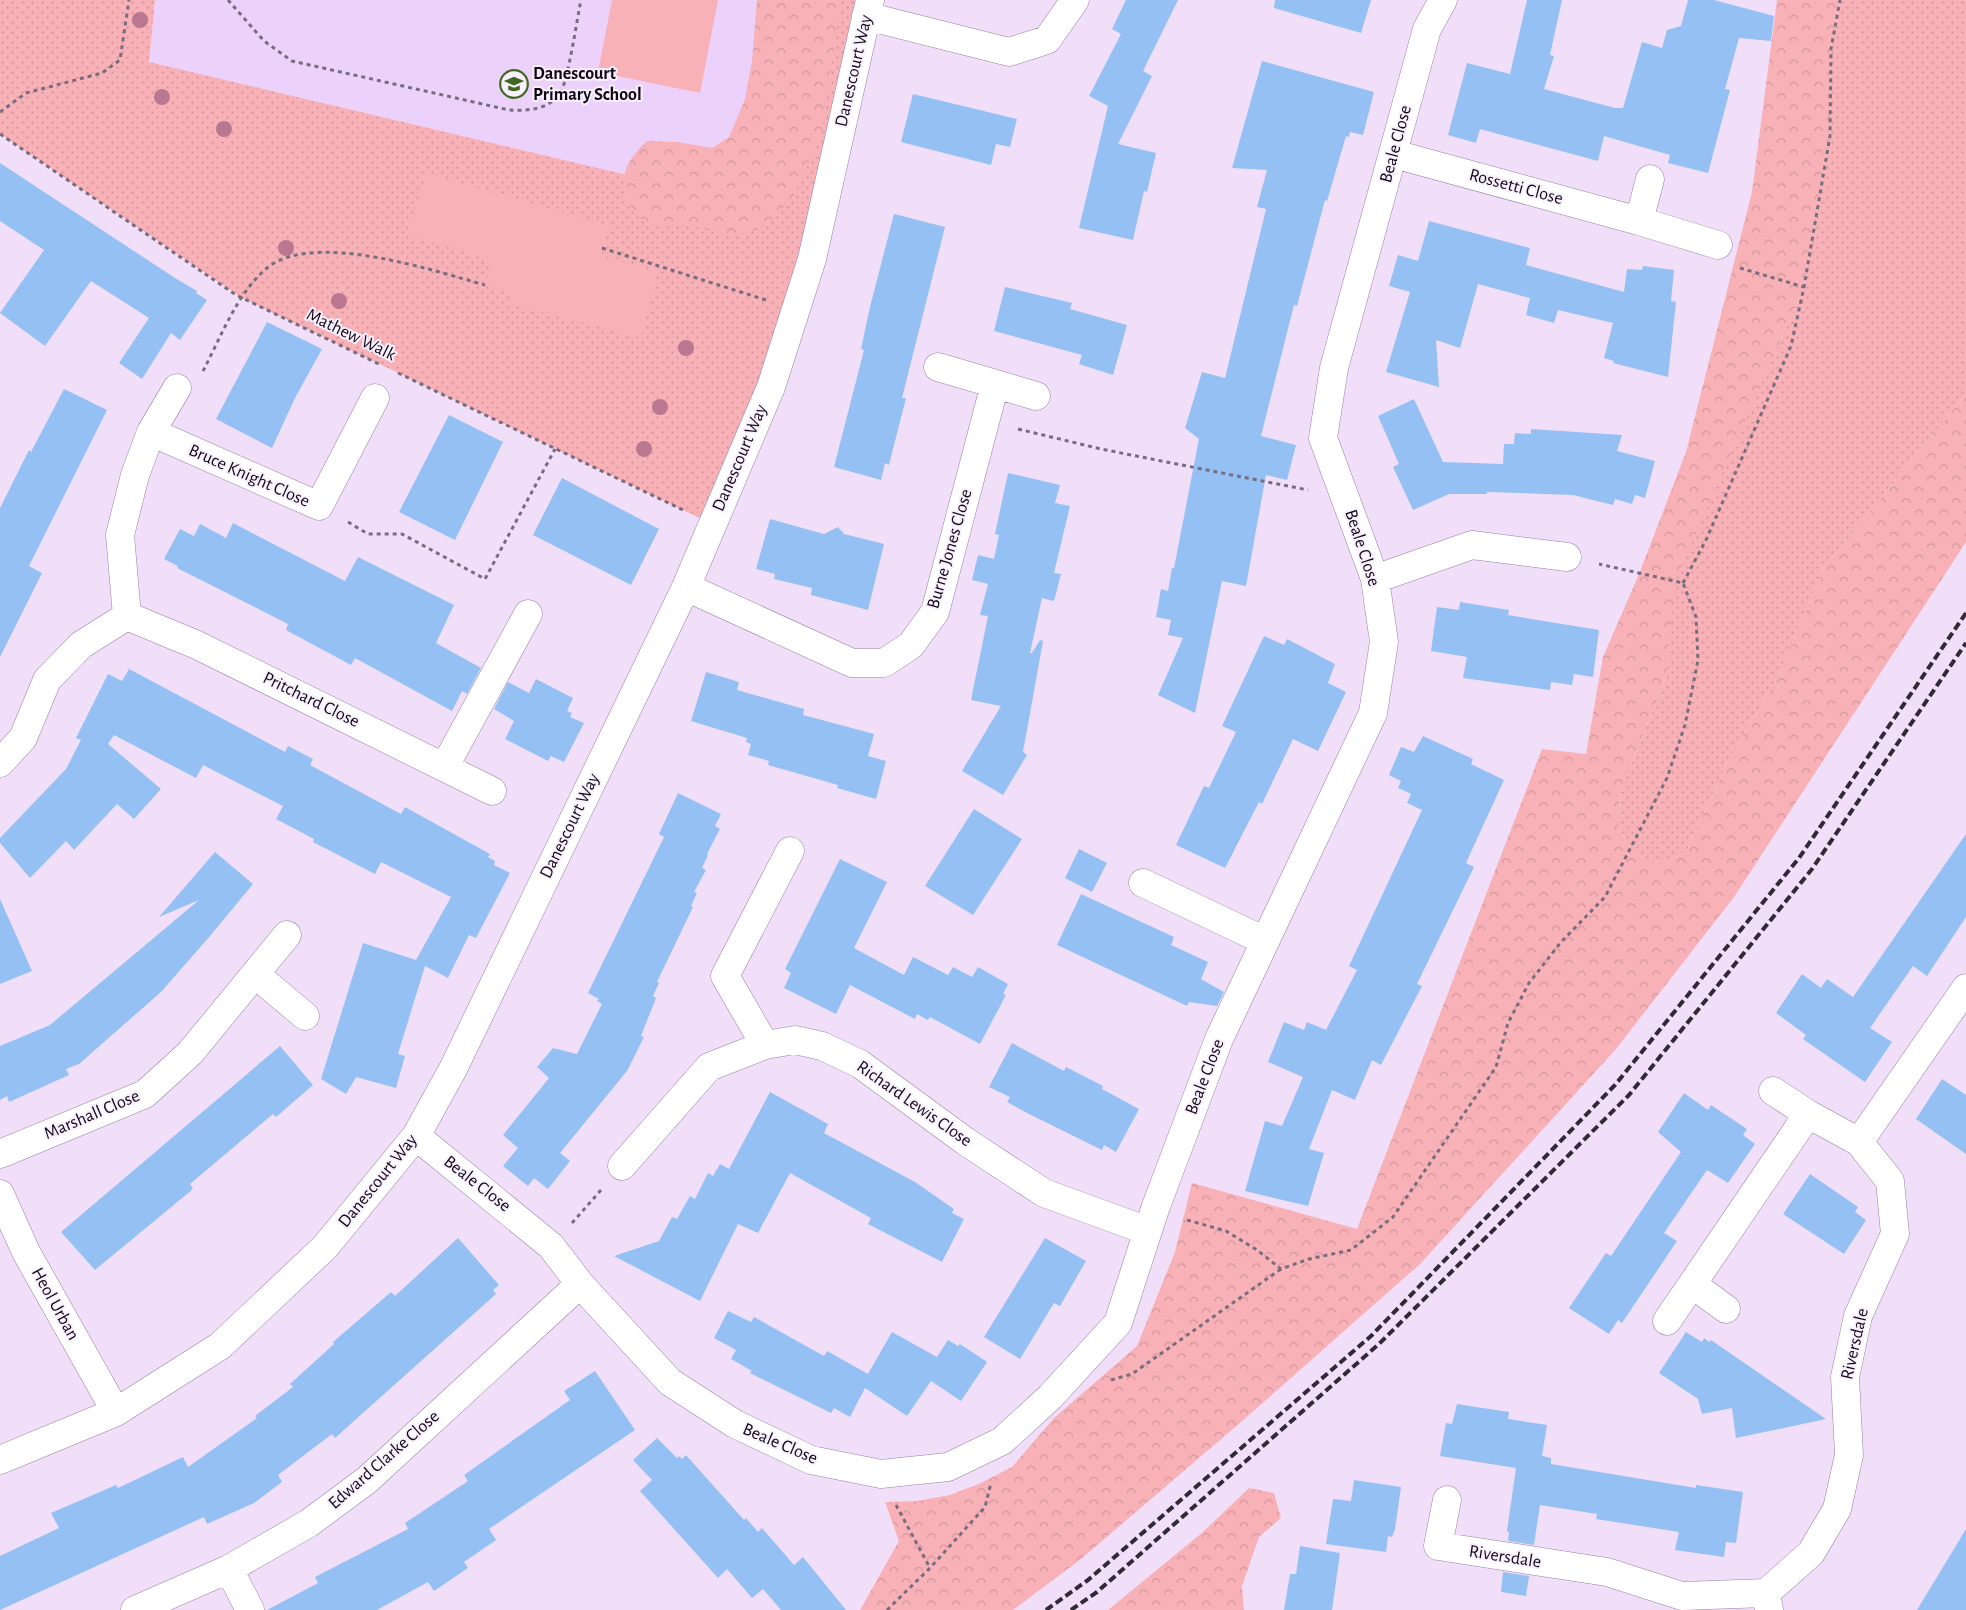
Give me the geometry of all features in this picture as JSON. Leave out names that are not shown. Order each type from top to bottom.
[{"type":"street","points":[[868,8],[1009,52],[1047,40],[1075,0]]},
{"type":"street","name":"Beale Close","points":[[416,1136],[551,1246],[580,1284],[670,1382],[735,1424],[811,1460],[880,1474],[948,1467],[1002,1441],[1050,1397],[1118,1323],[1151,1220],[1219,1039],[1373,713],[1384,642],[1375,579],[1323,438],[1334,368],[1427,29],[1443,0]]},
{"type":"street","name":"Danescourt Way","points":[[0,1460],[116,1412],[220,1346],[324,1247],[416,1136],[453,1069],[686,587],[771,387],[812,260],[868,8]]},
{"type":"street","name":"Rossetti Close","points":[[1394,154],[1639,221],[1718,245]]},
{"type":"street","points":[[1639,221],[1650,179]]},
{"type":"street","points":[[938,367],[1036,396]]},
{"type":"street","name":"Burne Jones Close","points":[[686,587],[852,663],[884,663],[911,645],[935,612],[995,384]]},
{"type":"street","points":[[0,763],[23,738],[47,680],[81,645],[127,616],[120,535],[135,475],[151,432],[176,388]]},
{"type":"street","name":"Bruce Knight Close","points":[[151,432],[319,506],[374,398]]},
{"type":"street","points":[[1375,579],[1472,546],[1567,557]]},
{"type":"street","points":[[445,766],[528,614]]},
{"type":"street","name":"Pritchard Close","points":[[127,616],[197,645],[445,766],[492,791]]},
{"type":"street","points":[[765,1044],[725,976],[790,851]]},
{"type":"street","points":[[1142,883],[1265,942]]},
{"type":"street","name":"Marshall Close","points":[[0,1154],[145,1094],[190,1053],[287,935]]},
{"type":"street","points":[[255,974],[305,1016]]},
{"type":"street","points":[[1859,1142],[1966,988]]},
{"type":"street","name":"Richard Lewis Close","points":[[622,1166],[708,1067],[765,1044],[795,1040],[822,1046],[860,1064],[965,1141],[1044,1193],[1151,1220]]},
{"type":"street","name":"Riversdale","points":[[1447,1500],[1438,1546],[1607,1572],[1682,1596],[1767,1602],[1811,1553],[1837,1510],[1850,1455],[1845,1377],[1858,1316],[1894,1234],[1890,1181],[1859,1142],[1808,1114],[1773,1091]]},
{"type":"street","points":[[1667,1321],[1808,1114]]},
{"type":"street","name":"Heol Urban","points":[[0,1194],[26,1252],[116,1412]]},
{"type":"street","name":"Edward Clarke Close","points":[[135,1610],[229,1569],[309,1523],[367,1480],[580,1284]]},
{"type":"street","points":[[1692,1284],[1726,1308]]},
{"type":"street","points":[[229,1569],[250,1610]]},
{"type":"path","points":[[0,112],[26,93],[102,73],[120,60],[129,0]]},
{"type":"path","points":[[228,0],[264,41],[292,61],[508,110],[522,111],[545,106],[560,94],[581,0]]},
{"type":"path","points":[[1105,1382],[1132,1374],[1281,1269],[1309,1259],[1351,1250],[1393,1217],[1496,1067],[1508,1023],[1529,983],[1561,942],[1605,898],[1667,778],[1685,725],[1698,660],[1696,617],[1683,583],[1706,540],[1791,346],[1804,287],[1830,136],[1831,49],[1840,0]]},
{"type":"path","name":"Mathew Walk","points":[[0,134],[242,298],[385,367]]},
{"type":"path","points":[[1718,245],[1735,267],[1804,287]]},
{"type":"path","points":[[602,248],[796,310]]},
{"type":"path","points":[[176,388],[200,378],[242,298],[268,268],[290,256],[326,253],[362,254],[394,259],[485,285]]},
{"type":"path","name":"Mathew Walk","points":[[394,371],[712,524]]},
{"type":"path","points":[[986,421],[1101,449],[1346,498]]},
{"type":"path","points":[[319,506],[368,534],[402,534],[485,579],[555,449]]},
{"type":"path","points":[[1567,557],[1683,583]]},
{"type":"path","points":[[551,1246],[622,1166]]},
{"type":"path","points":[[1151,1220],[1226,1230],[1257,1250],[1281,1269]]},
{"type":"path","points":[[887,1610],[930,1568],[985,1506],[1002,1441]]},
{"type":"path","points":[[880,1474],[930,1568]]},
{"type":"shaded area","name":"Danescourt Primary School","points":[[155,0],[808,0],[754,205],[149,62]]},
{"type":"green space","points":[[0,0],[155,0],[149,62],[754,205],[808,0],[870,0],[812,259],[712,524],[242,298],[0,134]]},
{"type":"green space","points":[[612,0],[718,0],[700,93],[598,72]]},
{"type":"green space","points":[[757,0],[841,0],[822,133],[793,197],[764,228],[733,236],[688,225],[648,226],[632,210],[625,199],[623,182],[627,167],[635,153],[647,141],[677,142],[712,148],[729,137],[745,99],[752,61]]},
{"type":"green space","points":[[1777,0],[1840,0],[1831,49],[1830,136],[1804,287],[1675,581],[1667,676],[1621,789],[1617,823],[1631,851],[1648,861],[1667,862],[1687,850],[1729,759],[1777,678],[1823,569],[1966,394],[1966,542],[1734,897],[1616,1049],[1420,1264],[1241,1422],[1081,1559],[1013,1610],[860,1610],[899,1541],[885,1502],[917,1501],[950,1495],[981,1483],[1012,1467],[1054,1418],[1137,1346],[1175,1252],[1192,1183],[1357,1229],[1542,749],[1586,754],[1603,657],[1639,574],[1686,452],[1752,192]]},
{"type":"green space","points":[[1840,0],[1966,0],[1966,394],[1823,569],[1777,678],[1729,759],[1687,850],[1667,862],[1648,861],[1631,851],[1617,823],[1621,789],[1667,676],[1674,581],[1804,287],[1830,136],[1831,49]]},
{"type":"green space","points":[[427,173],[609,226],[601,256],[658,272],[641,338],[510,304],[512,294],[485,285],[492,260],[406,235]]},
{"type":"green space","points":[[1249,1488],[1274,1493],[1281,1518],[1259,1537],[1242,1586],[1244,1610],[1108,1610],[1203,1532]]},
{"type":"building","points":[[1126,0],[1178,0],[1143,71],[1152,76],[1118,144],[1156,153],[1147,192],[1144,191],[1133,240],[1079,228],[1108,106],[1089,96],[1121,34],[1112,29]]},
{"type":"building","points":[[1275,0],[1371,0],[1361,33],[1274,8]]},
{"type":"building","points":[[1527,0],[1562,0],[1550,55],[1554,56],[1544,89],[1615,108],[1623,108],[1642,42],[1662,48],[1667,30],[1681,26],[1688,0],[1714,0],[1774,16],[1771,41],[1739,38],[1725,89],[1730,90],[1708,173],[1668,163],[1670,155],[1604,136],[1598,161],[1480,129],[1476,143],[1448,135],[1467,63],[1510,74]]},
{"type":"building","points":[[1262,61],[1374,92],[1363,135],[1350,132],[1349,137],[1346,136],[1327,201],[1325,200],[1297,306],[1294,305],[1261,436],[1296,445],[1287,480],[1266,475],[1246,586],[1222,581],[1195,713],[1158,695],[1183,638],[1168,635],[1171,620],[1156,617],[1161,589],[1168,591],[1172,568],[1174,568],[1199,439],[1185,428],[1202,372],[1225,378],[1266,209],[1257,207],[1267,170],[1232,168]]},
{"type":"building","points":[[913,94],[1017,119],[1010,147],[996,144],[991,165],[901,142]]},
{"type":"building","points":[[0,163],[197,291],[196,293],[207,300],[180,340],[171,333],[142,379],[119,363],[149,318],[91,281],[45,346],[0,313],[44,250],[0,221]]},
{"type":"building","points":[[894,214],[945,227],[902,398],[906,398],[889,465],[885,463],[881,480],[834,467],[864,350],[861,349],[870,307]]},
{"type":"building","points":[[1429,221],[1530,248],[1526,265],[1624,292],[1627,269],[1642,270],[1643,266],[1674,270],[1671,301],[1676,302],[1668,377],[1613,363],[1614,361],[1604,358],[1613,323],[1558,310],[1554,323],[1526,315],[1530,298],[1478,284],[1460,348],[1436,340],[1439,387],[1386,372],[1410,292],[1389,286],[1398,255],[1418,261]]},
{"type":"building","points":[[1005,287],[1072,303],[1070,309],[1127,325],[1113,375],[1079,364],[1082,355],[994,331]]},
{"type":"building","points":[[267,322],[322,349],[295,398],[272,448],[216,419]]},
{"type":"building","points":[[64,389],[107,410],[29,566],[42,573],[0,657],[0,508],[29,450],[31,452]]},
{"type":"building","points":[[1414,399],[1443,462],[1503,464],[1504,444],[1514,444],[1515,433],[1531,434],[1531,429],[1622,435],[1617,451],[1655,461],[1645,498],[1635,495],[1632,504],[1615,499],[1613,505],[1573,495],[1487,492],[1487,494],[1449,494],[1413,510],[1393,467],[1399,464],[1378,416]]},
{"type":"building","points":[[449,415],[503,442],[455,540],[399,512]]},
{"type":"building","points":[[1008,473],[1060,485],[1055,503],[1070,506],[1054,573],[1061,574],[1054,601],[1042,598],[1030,653],[1032,653],[1040,640],[1043,641],[1023,752],[1027,755],[1003,795],[962,771],[1001,706],[971,700],[988,616],[980,615],[988,584],[972,580],[978,555],[994,559],[999,535],[995,534]]},
{"type":"building","points":[[562,478],[659,529],[631,585],[533,535]]},
{"type":"building","points":[[770,519],[824,534],[838,527],[844,534],[884,544],[868,610],[811,595],[812,588],[774,579],[775,574],[756,569]]},
{"type":"building","points":[[233,523],[345,581],[358,557],[454,605],[436,643],[481,668],[467,694],[462,691],[452,711],[355,658],[351,665],[286,630],[288,624],[177,568],[178,566],[164,559],[180,529],[194,536],[200,524],[226,538]]},
{"type":"building","points":[[1460,602],[1509,610],[1508,615],[1599,630],[1593,677],[1574,674],[1572,685],[1551,682],[1550,690],[1463,678],[1467,657],[1431,651],[1437,607],[1459,610]]},
{"type":"building","points":[[1264,636],[1284,645],[1287,639],[1335,664],[1328,683],[1346,692],[1318,751],[1293,739],[1262,804],[1259,802],[1225,868],[1176,845],[1204,786],[1209,788],[1236,732],[1222,726]]},
{"type":"building","points":[[129,669],[285,752],[288,746],[313,759],[310,765],[401,814],[405,807],[490,854],[488,857],[495,861],[494,865],[510,873],[476,938],[469,935],[448,978],[425,966],[398,1054],[405,1056],[396,1088],[356,1077],[346,1094],[321,1079],[363,943],[416,960],[451,897],[381,862],[375,874],[313,842],[314,839],[276,819],[283,806],[203,765],[196,778],[114,735],[108,744],[161,789],[134,819],[117,804],[74,850],[66,841],[30,878],[0,843],[0,838],[66,769],[81,740],[76,738],[108,674],[122,681]]},
{"type":"building","points":[[706,672],[739,682],[737,690],[804,709],[803,715],[874,734],[868,756],[886,761],[876,799],[837,788],[838,785],[768,765],[769,761],[748,755],[751,744],[746,742],[747,738],[691,721]]},
{"type":"building","points":[[536,679],[573,698],[567,711],[572,713],[570,717],[584,723],[564,762],[551,756],[548,761],[505,739],[514,721],[494,709],[508,682],[529,693]]},
{"type":"building","points":[[1423,736],[1473,759],[1471,764],[1504,780],[1466,863],[1474,867],[1417,984],[1422,986],[1381,1065],[1372,1060],[1355,1100],[1332,1090],[1309,1149],[1324,1153],[1308,1206],[1245,1191],[1265,1121],[1282,1126],[1303,1077],[1268,1062],[1284,1022],[1304,1030],[1307,1022],[1326,1030],[1357,970],[1349,966],[1422,810],[1407,803],[1411,794],[1398,788],[1401,781],[1389,775],[1401,747],[1414,752]]},
{"type":"building","points":[[678,793],[721,814],[715,826],[720,829],[702,868],[706,870],[694,892],[697,893],[691,906],[693,907],[657,982],[659,983],[653,996],[656,998],[641,1036],[644,1037],[627,1071],[560,1153],[570,1161],[548,1189],[534,1178],[528,1186],[503,1166],[518,1148],[503,1135],[549,1078],[537,1067],[553,1048],[577,1054],[602,1004],[597,1001],[599,999],[588,993],[664,837],[659,834]]},
{"type":"building","points":[[974,809],[1022,839],[973,915],[925,886]]},
{"type":"building","points":[[1966,834],[1966,917],[1927,976],[1913,966],[1870,1028],[1892,1042],[1865,1082],[1803,1039],[1806,1035],[1776,1013],[1802,974],[1821,988],[1827,979],[1853,997]]},
{"type":"building","points":[[1079,849],[1107,863],[1092,892],[1065,878]]},
{"type":"building","points":[[215,852],[253,884],[210,936],[161,992],[79,1064],[66,1069],[69,1075],[9,1102],[7,1096],[0,1100],[0,1046],[50,1025],[199,900],[159,917]]},
{"type":"building","points":[[840,859],[887,882],[854,948],[904,975],[913,957],[948,975],[953,967],[972,977],[978,967],[1008,984],[1003,994],[1006,995],[980,1044],[930,1017],[928,1020],[917,1014],[915,1019],[850,985],[836,1014],[784,988],[791,973],[785,969]]},
{"type":"building","points":[[1081,894],[1174,937],[1171,945],[1208,962],[1201,979],[1224,992],[1217,1006],[1189,1002],[1187,1006],[1057,945]]},
{"type":"building","points":[[0,899],[32,971],[0,984]]},
{"type":"building","points":[[1012,1043],[1064,1071],[1066,1067],[1103,1086],[1102,1089],[1139,1109],[1116,1152],[1104,1145],[1102,1150],[1029,1114],[1007,1102],[1010,1097],[989,1087]]},
{"type":"building","points":[[280,1046],[313,1085],[276,1117],[273,1114],[190,1184],[193,1189],[95,1270],[61,1232]]},
{"type":"building","points":[[1942,1079],[1966,1095],[1966,1154],[1916,1119]]},
{"type":"building","points":[[770,1092],[828,1124],[824,1133],[915,1182],[954,1209],[952,1213],[964,1219],[942,1262],[868,1224],[871,1218],[790,1173],[758,1233],[738,1224],[700,1301],[614,1256],[659,1241],[672,1217],[677,1219],[690,1196],[695,1199],[708,1173],[713,1176],[720,1164],[729,1169]]},
{"type":"building","points":[[1684,1093],[1708,1110],[1711,1105],[1747,1129],[1743,1135],[1755,1144],[1728,1183],[1707,1170],[1664,1233],[1677,1241],[1622,1323],[1618,1320],[1609,1334],[1569,1308],[1606,1253],[1611,1256],[1681,1152],[1658,1132]]},
{"type":"building","points":[[1810,1174],[1858,1207],[1855,1212],[1866,1220],[1844,1254],[1783,1214]]},
{"type":"building","points":[[458,1238],[499,1285],[493,1290],[496,1294],[335,1438],[332,1434],[278,1475],[282,1482],[254,1503],[207,1524],[204,1517],[0,1610],[0,1556],[59,1528],[51,1513],[116,1485],[118,1488],[183,1457],[188,1467],[257,1418],[255,1416],[293,1387],[290,1384],[334,1344],[333,1342],[391,1292],[395,1296]]},
{"type":"building","points":[[1045,1238],[1086,1261],[1060,1306],[1054,1303],[1020,1359],[984,1337]]},
{"type":"building","points":[[728,1311],[751,1322],[754,1317],[824,1356],[827,1351],[868,1374],[892,1332],[937,1357],[948,1340],[958,1346],[960,1344],[987,1362],[961,1401],[931,1381],[907,1416],[865,1388],[850,1417],[834,1408],[831,1413],[750,1373],[752,1371],[731,1359],[736,1350],[714,1338]]},
{"type":"building","points":[[1686,1332],[1702,1342],[1704,1338],[1709,1342],[1711,1340],[1826,1419],[1736,1438],[1732,1408],[1702,1414],[1698,1399],[1659,1373]]},
{"type":"building","points":[[595,1371],[635,1430],[489,1529],[496,1540],[464,1562],[468,1568],[434,1591],[428,1582],[377,1610],[267,1610],[318,1583],[315,1577],[408,1529],[405,1523],[468,1481],[464,1475],[570,1400],[564,1391]]},
{"type":"building","points":[[1457,1404],[1509,1412],[1508,1419],[1547,1425],[1542,1456],[1551,1458],[1551,1464],[1696,1488],[1696,1485],[1743,1492],[1736,1543],[1726,1542],[1724,1557],[1675,1550],[1679,1532],[1596,1519],[1597,1514],[1540,1505],[1534,1545],[1508,1541],[1509,1532],[1507,1531],[1516,1468],[1440,1456],[1446,1423],[1452,1424]]},
{"type":"building","points":[[657,1438],[677,1458],[679,1456],[682,1459],[686,1455],[744,1520],[746,1518],[758,1532],[762,1528],[794,1565],[803,1557],[846,1610],[781,1610],[763,1589],[752,1598],[727,1569],[718,1578],[640,1491],[652,1480],[633,1460]]},
{"type":"building","points":[[1354,1480],[1401,1487],[1395,1529],[1392,1537],[1388,1536],[1386,1552],[1326,1544],[1333,1499],[1351,1501]]},
{"type":"building","points":[[1966,1529],[1966,1610],[1917,1610]]},
{"type":"building","points":[[1300,1546],[1340,1553],[1332,1610],[1284,1610],[1290,1574],[1296,1574]]},
{"type":"building","points":[[1503,1572],[1529,1576],[1526,1596],[1501,1592]]},
{"type":"railway","points":[[1046,1610],[1088,1580],[1371,1336],[1615,1085],[1799,858],[1966,613]]},
{"type":"railway","points":[[1071,1610],[1097,1592],[1379,1344],[1629,1095],[1812,869],[1966,643]]},
{"type":"place","name":"Danescourt Primary School","points":[[514,84]]}]
